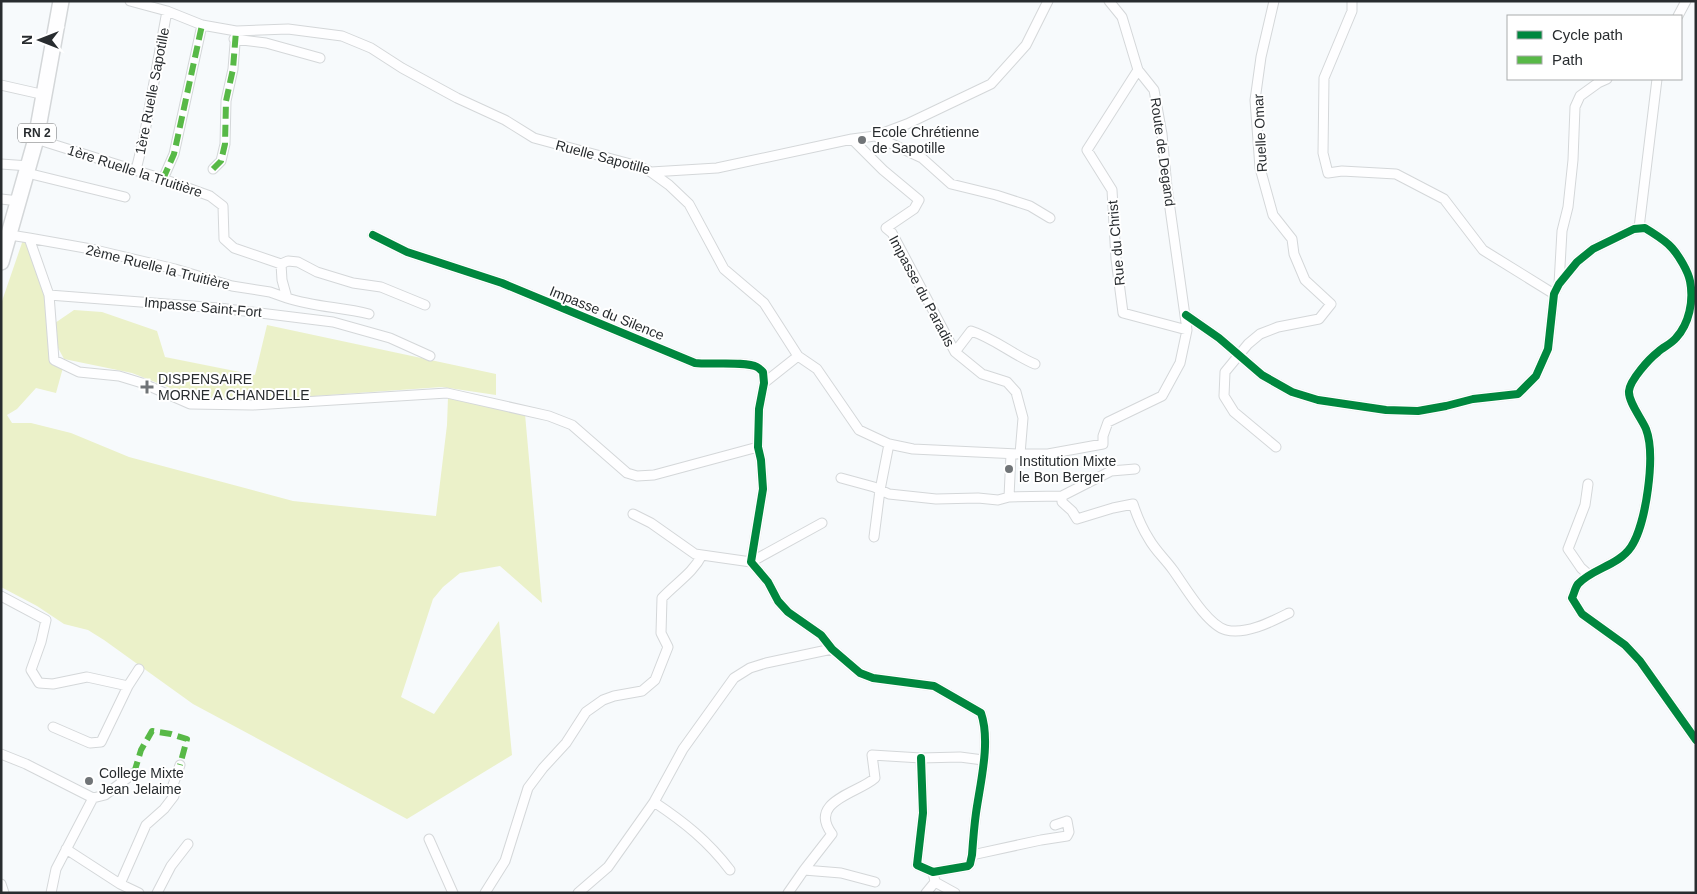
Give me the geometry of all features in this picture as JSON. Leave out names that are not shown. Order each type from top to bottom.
[{"type":"main road","name":"RN 2","points":[[1,262],[36,139],[61,1]]},
{"type":"street","name":"Ruelle Sapotille","points":[[130,1],[167,11],[202,26],[235,35],[288,29],[342,36],[371,48],[402,68],[457,98],[505,120],[534,138],[638,166],[651,172],[717,168],[852,139],[875,136],[907,124],[991,84],[1026,45],[1048,1]]},
{"type":"street","name":"Route de Degand","points":[[1015,454],[1048,454],[1103,444],[1103,436],[1108,422],[1162,396],[1180,364],[1187,330],[1186,315],[1154,90],[1138,70],[1122,17],[1109,1]]},
{"type":"street","name":"Ruelle Omar","points":[[1238,355],[1260,334],[1278,327],[1319,319],[1331,304],[1305,280],[1294,254],[1292,239],[1273,215],[1260,168],[1255,100],[1274,1]]},
{"type":"street","points":[[1352,1],[1352,11],[1324,78],[1323,153],[1328,173],[1342,171],[1396,174],[1444,199],[1483,250],[1554,294]]},
{"type":"street","points":[[1679,15],[1686,1]]},
{"type":"street","name":"1ère Ruelle Sapotille","points":[[136,170],[144,137],[167,11]]},
{"type":"street","points":[[164,179],[174,154],[202,26]]},
{"type":"street","points":[[213,169],[221,161],[226,144],[226,100],[233,69],[235,35],[320,58]]},
{"type":"street","name":"Rue du Christ","points":[[1138,70],[1086,150],[1112,190],[1116,258],[1123,313],[1187,330]]},
{"type":"street","points":[[1559,284],[1562,231],[1568,207],[1573,160],[1575,107],[1580,96],[1606,80]]},
{"type":"street","points":[[1639,228],[1656,80]]},
{"type":"street","points":[[1,85],[45,95]]},
{"type":"street","points":[[875,136],[922,158],[951,184],[1030,206],[1050,218]]},
{"type":"street","name":"1ère Ruelle la Truitière","points":[[36,139],[164,179],[210,196],[223,206],[224,239],[234,248],[281,264],[288,261],[298,262],[317,272],[353,284],[381,288],[425,305]]},
{"type":"street","name":"Impasse du Paradis","points":[[852,139],[882,170],[919,200],[914,208],[886,228],[892,233],[955,352],[982,374],[1007,382],[1016,392],[1023,418],[1015,454],[1009,497]]},
{"type":"street","points":[[1,164],[28,169],[125,197]]},
{"type":"street","points":[[651,172],[669,185],[689,204],[724,270],[764,303],[798,356],[817,369],[859,430],[889,444],[913,449],[1015,454]]},
{"type":"street","points":[[1,199],[19,201]]},
{"type":"street","points":[[1186,315],[1219,338],[1262,374],[1292,392],[1318,400],[1386,410],[1418,411],[1473,399],[1518,394],[1536,376],[1548,349],[1554,294],[1559,284],[1577,262],[1593,249],[1639,228],[1645,228],[1672,248],[1690,281],[1691,299],[1688,322],[1675,339],[1657,352],[1634,379],[1629,389],[1629,396],[1646,431],[1649,455],[1649,486],[1644,516],[1630,548],[1612,564],[1590,575],[1577,585],[1572,598],[1582,614],[1625,645],[1640,661],[1696,740]]},
{"type":"street","points":[[10,235],[29,238],[49,295],[54,360],[79,372],[119,376],[142,383],[190,404],[253,405],[447,393],[549,416],[572,425],[628,473],[637,476],[654,475],[758,447]]},
{"type":"street","name":"Impasse du Silence","points":[[373,235],[407,252],[502,284],[695,363],[747,364],[757,367],[763,372],[764,383]]},
{"type":"street","name":"2ème Ruelle la Truitière","points":[[29,238],[101,251],[175,269],[232,286],[270,292],[305,304],[348,309],[369,314]]},
{"type":"street","points":[[281,264],[282,280],[287,298]]},
{"type":"street","name":"Impasse Saint-Fort","points":[[49,295],[219,308],[333,322],[390,338],[430,356]]},
{"type":"street","points":[[955,352],[971,331],[983,335],[1021,359],[1035,364]]},
{"type":"street","points":[[1238,355],[1225,372],[1224,396],[1234,412],[1276,447]]},
{"type":"street","points":[[798,356],[764,383],[759,408],[758,447],[763,489],[751,562],[768,582],[778,601],[788,612],[820,635],[832,649],[860,673],[866,676],[934,686],[976,709],[981,713],[983,720],[983,760],[970,864],[934,877],[926,893]]},
{"type":"street","points":[[874,537],[880,490],[889,444]]},
{"type":"street","points":[[840,478],[889,494],[936,499],[978,498],[998,500],[1009,497],[1062,496],[1111,472],[1135,469]]},
{"type":"street","points":[[1588,484],[1585,505],[1568,549],[1581,568],[1590,575]]},
{"type":"street","points":[[1062,496],[1062,502],[1072,511],[1077,519],[1133,504],[1149,540],[1173,570],[1188,594],[1214,623],[1225,630],[1237,631],[1252,628],[1289,613]]},
{"type":"street","points":[[633,514],[651,523],[695,554],[751,562],[822,523]]},
{"type":"street","points":[[485,893],[505,861],[528,788],[566,743],[586,712],[602,700],[642,691],[655,680],[668,647],[661,633],[662,598],[674,585],[696,567],[702,555]]},
{"type":"street","points":[[1,596],[46,620],[41,642],[31,670],[39,683],[53,684],[88,677],[128,686]]},
{"type":"street","points":[[578,893],[608,867],[654,802],[683,750],[734,678],[750,668],[832,649]]},
{"type":"street","points":[[53,727],[90,743],[101,742],[128,686],[139,669]]},
{"type":"street","points":[[1,754],[26,764],[94,798],[105,795],[134,773]]},
{"type":"street","points":[[788,893],[832,834],[826,826],[825,812],[849,792],[875,778],[872,755],[921,758],[960,757],[983,760]]},
{"type":"street","points":[[921,758],[923,813],[917,865],[955,893]]},
{"type":"street","points":[[120,884],[146,825],[164,809],[174,796],[173,785],[180,764]]},
{"type":"street","points":[[51,893],[56,869],[94,798]]},
{"type":"street","points":[[654,802],[689,826],[714,849],[730,870]]},
{"type":"street","points":[[972,855],[1067,836],[1069,832],[1067,821],[1055,825]]},
{"type":"street","points":[[429,839],[453,893]]},
{"type":"street","points":[[157,893],[171,866],[188,844]]},
{"type":"street","points":[[66,849],[120,884],[139,893]]},
{"type":"street","points":[[804,870],[841,873],[874,882]]},
{"type":"street","points":[[1,884],[4,893]]},
{"type":"green space","points":[[24,237],[33,241],[55,300],[53,348],[64,364],[56,393],[36,388],[17,409],[7,415],[12,423],[31,423],[71,433],[129,457],[293,501],[436,516],[447,425],[448,397],[525,414],[542,603],[500,566],[460,573],[443,587],[433,599],[401,697],[434,714],[499,621],[512,755],[407,819],[193,704],[88,630],[64,624],[37,606],[1,587],[1,304]]},
{"type":"green space","points":[[74,310],[102,312],[157,331],[165,357],[255,375],[267,325],[496,374],[496,395],[442,387],[258,400],[193,397],[132,373],[64,359],[55,342],[55,323]]},
{"type":"marked path","points":[[163,179],[174,154],[202,25]]},
{"type":"marked path","points":[[213,169],[221,161],[225,144],[226,101],[233,69],[236,31]]},
{"type":"marked path","points":[[134,773],[141,750],[152,731],[187,739],[180,765]]},
{"type":"cycle path","points":[[1186,315],[1219,338],[1262,375],[1292,392],[1318,400],[1386,410],[1418,411],[1473,399],[1518,394],[1536,376],[1548,349],[1554,294],[1559,284],[1577,262],[1593,249],[1634,229],[1645,228],[1666,242],[1677,255],[1687,273],[1690,281],[1691,304],[1687,319],[1680,332],[1674,340],[1654,355],[1630,386],[1629,395],[1646,429],[1649,441],[1650,472],[1641,523],[1636,537],[1626,553],[1584,579],[1578,584],[1572,598],[1582,614],[1625,645],[1640,661],[1696,740]]},
{"type":"cycle path","points":[[373,235],[407,252],[502,283],[695,363],[744,364],[752,365],[762,371],[764,383],[759,409],[758,447],[763,489],[751,562],[768,582],[778,601],[788,612],[821,635],[832,649],[860,673],[873,678],[934,686],[981,713],[985,737],[984,763],[975,818],[972,855],[968,866],[933,872],[917,865],[923,813],[921,758]]},
{"type":"place","name":"Ecole Chrétienne de Sapotille","points":[[862,140]]},
{"type":"place","name":"DISPENSAIRE MORNE A CHANDELLE","points":[[147,387]]},
{"type":"place","name":"Institution Mixte le Bon Berger","points":[[1009,469]]},
{"type":"place","name":"College Mixte Jean Jelaime","points":[[89,781]]}]
